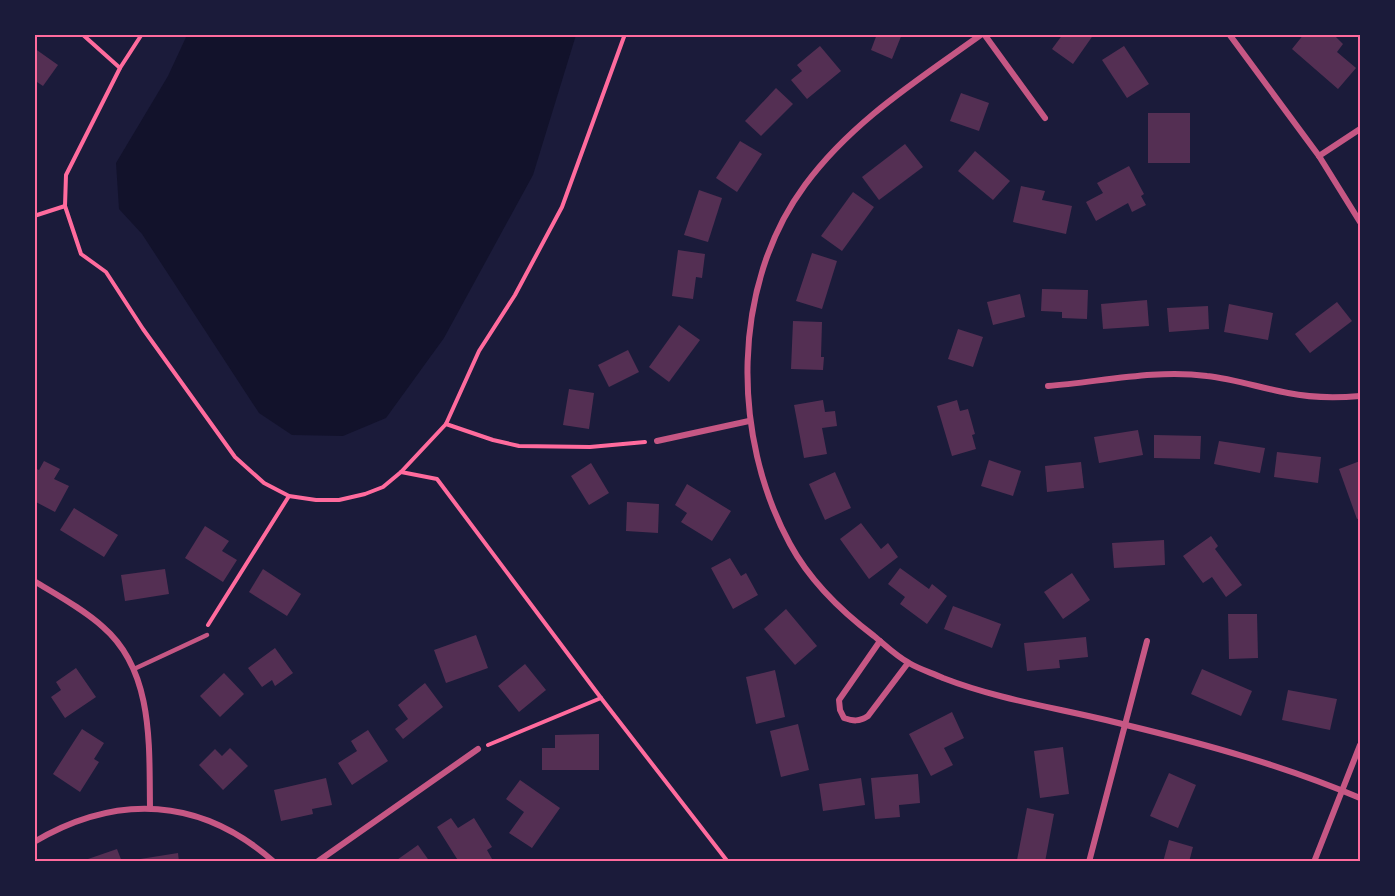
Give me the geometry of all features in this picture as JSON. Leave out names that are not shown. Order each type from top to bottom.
[{"type":"street","points":[[1045,118],[983,34],[909,85],[848,136],[816,171],[793,204],[782,223],[755,300],[750,328],[747,378],[749,421],[762,477],[789,543],[830,599],[908,663],[956,683],[1005,698],[1125,724],[1233,753],[1360,798]]},
{"type":"street","points":[[1229,34],[1319,156],[1360,222]]},
{"type":"street","points":[[1319,156],[1360,129]]},
{"type":"street","points":[[1048,386],[1149,375],[1183,374],[1208,376],[1313,397],[1335,399],[1360,396]]},
{"type":"street","points":[[657,441],[749,421]]},
{"type":"street","points":[[34,581],[104,627],[126,653],[140,687],[148,729],[150,807]]},
{"type":"street","points":[[880,641],[839,700],[844,718],[853,721],[862,720],[867,716],[908,663]]},
{"type":"street","points":[[1089,861],[1147,641]]},
{"type":"street","points":[[1314,861],[1360,746]]},
{"type":"street","points":[[317,861],[478,749]]},
{"type":"street","points":[[34,842],[69,824],[93,816],[117,810],[150,807],[191,815],[213,823],[242,838],[274,861]]},
{"type":"lane","points":[[134,669],[207,635]]},
{"type":"path","points":[[82,34],[120,68]]},
{"type":"path","points":[[142,34],[120,68],[66,175],[65,207],[81,254],[106,272],[143,330],[235,457],[264,483],[289,496],[316,500],[339,500],[383,487],[401,472],[446,424],[479,351],[515,295],[562,207],[625,34]]},
{"type":"path","points":[[34,216],[65,207]]},
{"type":"path","points":[[446,424],[519,446],[590,447],[657,441]]},
{"type":"path","points":[[401,472],[437,479],[601,698],[728,861]]},
{"type":"path","points":[[207,635],[209,622],[289,496]]},
{"type":"path","points":[[478,749],[601,698]]},
{"type":"shaded area","points":[[187,35],[576,35],[533,175],[444,338],[386,418],[343,436],[292,435],[259,413],[142,234],[119,209],[116,163],[168,76]]},
{"type":"building","points":[[877,34],[902,34],[892,59],[871,50]]},
{"type":"building","points":[[1063,34],[1094,34],[1073,64],[1052,49]]},
{"type":"building","points":[[1304,34],[1333,34],[1343,44],[1337,52],[1356,68],[1338,89],[1292,49]]},
{"type":"building","points":[[820,46],[841,71],[807,99],[791,80],[802,71],[797,65]]},
{"type":"building","points":[[1124,46],[1149,84],[1127,98],[1102,60]]},
{"type":"building","points":[[34,48],[58,65],[43,86],[34,80]]},
{"type":"building","points":[[776,88],[793,104],[761,136],[745,121]]},
{"type":"building","points":[[961,93],[989,103],[979,131],[950,121]]},
{"type":"building","points":[[1148,113],[1190,113],[1190,163],[1148,163]]},
{"type":"building","points":[[740,141],[762,154],[737,192],[716,178]]},
{"type":"building","points":[[905,144],[923,167],[879,200],[862,177]]},
{"type":"building","points":[[975,151],[1010,181],[993,200],[958,171]]},
{"type":"building","points":[[1129,166],[1144,194],[1141,196],[1146,205],[1132,212],[1128,203],[1096,221],[1086,202],[1103,193],[1097,183]]},
{"type":"building","points":[[1021,186],[1045,191],[1042,200],[1072,206],[1066,234],[1013,222]]},
{"type":"building","points":[[699,190],[722,198],[708,242],[684,235]]},
{"type":"building","points":[[853,192],[874,207],[842,251],[821,236]]},
{"type":"building","points":[[678,250],[705,254],[702,278],[696,277],[693,299],[672,296]]},
{"type":"building","points":[[812,253],[837,261],[822,309],[796,301]]},
{"type":"building","points":[[1042,289],[1088,290],[1087,319],[1062,318],[1062,312],[1041,311]]},
{"type":"building","points":[[1020,294],[1025,317],[993,325],[987,302]]},
{"type":"building","points":[[1147,300],[1149,326],[1103,329],[1101,304]]},
{"type":"building","points":[[1337,302],[1352,321],[1310,353],[1295,334]]},
{"type":"building","points":[[1229,304],[1273,313],[1268,340],[1224,332]]},
{"type":"building","points":[[1208,306],[1209,329],[1169,332],[1167,308]]},
{"type":"building","points":[[793,321],[822,322],[823,370],[791,369]]},
{"type":"building","points":[[679,325],[700,340],[669,382],[649,367]]},
{"type":"building","points":[[958,329],[983,337],[973,367],[948,359]]},
{"type":"building","points":[[628,350],[639,372],[609,387],[598,365]]},
{"type":"building","points":[[569,389],[594,393],[589,429],[563,425]]},
{"type":"building","points":[[823,400],[825,412],[835,411],[837,426],[822,428],[827,454],[804,458],[794,405]]},
{"type":"building","points":[[957,400],[960,411],[968,409],[975,434],[972,435],[976,449],[952,456],[937,406]]},
{"type":"building","points":[[1138,430],[1143,455],[1099,463],[1094,437]]},
{"type":"building","points":[[1154,435],[1201,436],[1200,459],[1154,458]]},
{"type":"building","points":[[1219,441],[1265,448],[1260,473],[1214,464]]},
{"type":"building","points":[[1277,452],[1321,457],[1318,483],[1274,477]]},
{"type":"building","points":[[989,460],[1021,471],[1013,496],[981,486]]},
{"type":"building","points":[[44,461],[60,469],[54,479],[69,486],[55,512],[34,501],[34,468],[39,470]]},
{"type":"building","points":[[1360,461],[1360,518],[1357,519],[1339,469]]},
{"type":"building","points":[[1081,462],[1084,488],[1047,492],[1045,466]]},
{"type":"building","points":[[591,463],[609,493],[589,505],[571,476]]},
{"type":"building","points":[[835,472],[851,508],[825,520],[809,484]]},
{"type":"building","points":[[687,484],[731,511],[712,541],[681,522],[687,513],[675,505]]},
{"type":"building","points":[[627,502],[659,504],[658,533],[626,531]]},
{"type":"building","points":[[74,508],[118,535],[104,557],[60,530]]},
{"type":"building","points":[[861,523],[881,549],[888,543],[898,557],[869,579],[840,539]]},
{"type":"building","points":[[205,526],[229,541],[222,551],[237,560],[223,582],[185,558]]},
{"type":"building","points":[[1211,536],[1218,546],[1215,549],[1242,585],[1226,597],[1212,577],[1203,583],[1183,556]]},
{"type":"building","points":[[1164,540],[1165,565],[1114,568],[1112,543]]},
{"type":"building","points":[[730,558],[741,576],[746,573],[758,595],[733,609],[711,568]]},
{"type":"building","points":[[900,568],[929,589],[932,584],[947,596],[927,624],[900,604],[905,597],[888,584]]},
{"type":"building","points":[[165,569],[169,594],[125,601],[121,575]]},
{"type":"building","points":[[263,569],[301,594],[287,616],[249,592]]},
{"type":"building","points":[[1072,573],[1090,600],[1063,619],[1044,592]]},
{"type":"building","points":[[953,606],[1001,624],[992,648],[944,629]]},
{"type":"building","points":[[786,609],[817,646],[795,665],[764,629]]},
{"type":"building","points":[[1228,614],[1257,614],[1258,658],[1229,659]]},
{"type":"building","points":[[476,635],[488,668],[446,683],[434,650]]},
{"type":"building","points":[[1086,637],[1088,657],[1059,660],[1060,668],[1027,671],[1024,643]]},
{"type":"building","points":[[275,648],[293,673],[275,686],[272,680],[262,687],[248,668]]},
{"type":"building","points":[[525,664],[546,690],[519,712],[498,686]]},
{"type":"building","points":[[76,668],[96,697],[65,718],[51,697],[61,690],[56,682]]},
{"type":"building","points":[[1202,669],[1252,691],[1241,716],[1191,694]]},
{"type":"building","points":[[775,670],[785,717],[756,724],[746,677]]},
{"type":"building","points":[[224,673],[244,694],[220,717],[200,696]]},
{"type":"building","points":[[425,683],[443,707],[403,739],[395,729],[408,719],[398,705]]},
{"type":"building","points":[[1288,690],[1337,699],[1330,730],[1282,720]]},
{"type":"building","points":[[952,712],[964,738],[944,748],[953,765],[931,776],[909,734]]},
{"type":"building","points":[[798,724],[809,770],[781,777],[770,731]]},
{"type":"building","points":[[82,729],[104,743],[94,759],[99,762],[80,792],[53,774]]},
{"type":"building","points":[[368,730],[388,761],[352,785],[338,763],[357,751],[351,741]]},
{"type":"building","points":[[599,734],[599,770],[542,770],[542,748],[555,748],[555,735]]},
{"type":"building","points":[[1063,747],[1069,794],[1040,798],[1034,751]]},
{"type":"building","points":[[230,748],[248,766],[223,790],[199,765],[215,749],[222,756]]},
{"type":"building","points":[[1169,773],[1196,785],[1178,828],[1150,816]]},
{"type":"building","points":[[918,774],[920,803],[899,805],[900,817],[875,819],[871,778]]},
{"type":"building","points":[[326,778],[332,805],[312,809],[313,814],[281,821],[274,790]]},
{"type":"building","points":[[861,778],[865,805],[823,811],[819,784]]},
{"type":"building","points":[[520,780],[560,808],[532,848],[509,833],[524,812],[506,799]]},
{"type":"building","points":[[1027,808],[1054,814],[1045,862],[1017,860]]},
{"type":"building","points":[[451,818],[458,828],[474,818],[492,847],[487,850],[492,859],[488,862],[459,862],[437,827]]},
{"type":"building","points":[[1169,840],[1193,847],[1189,862],[1163,862]]},
{"type":"building","points":[[418,845],[430,862],[394,862]]},
{"type":"building","points":[[117,849],[122,862],[89,862],[88,859]]},
{"type":"building","points":[[178,853],[179,862],[134,862],[134,860]]}]
